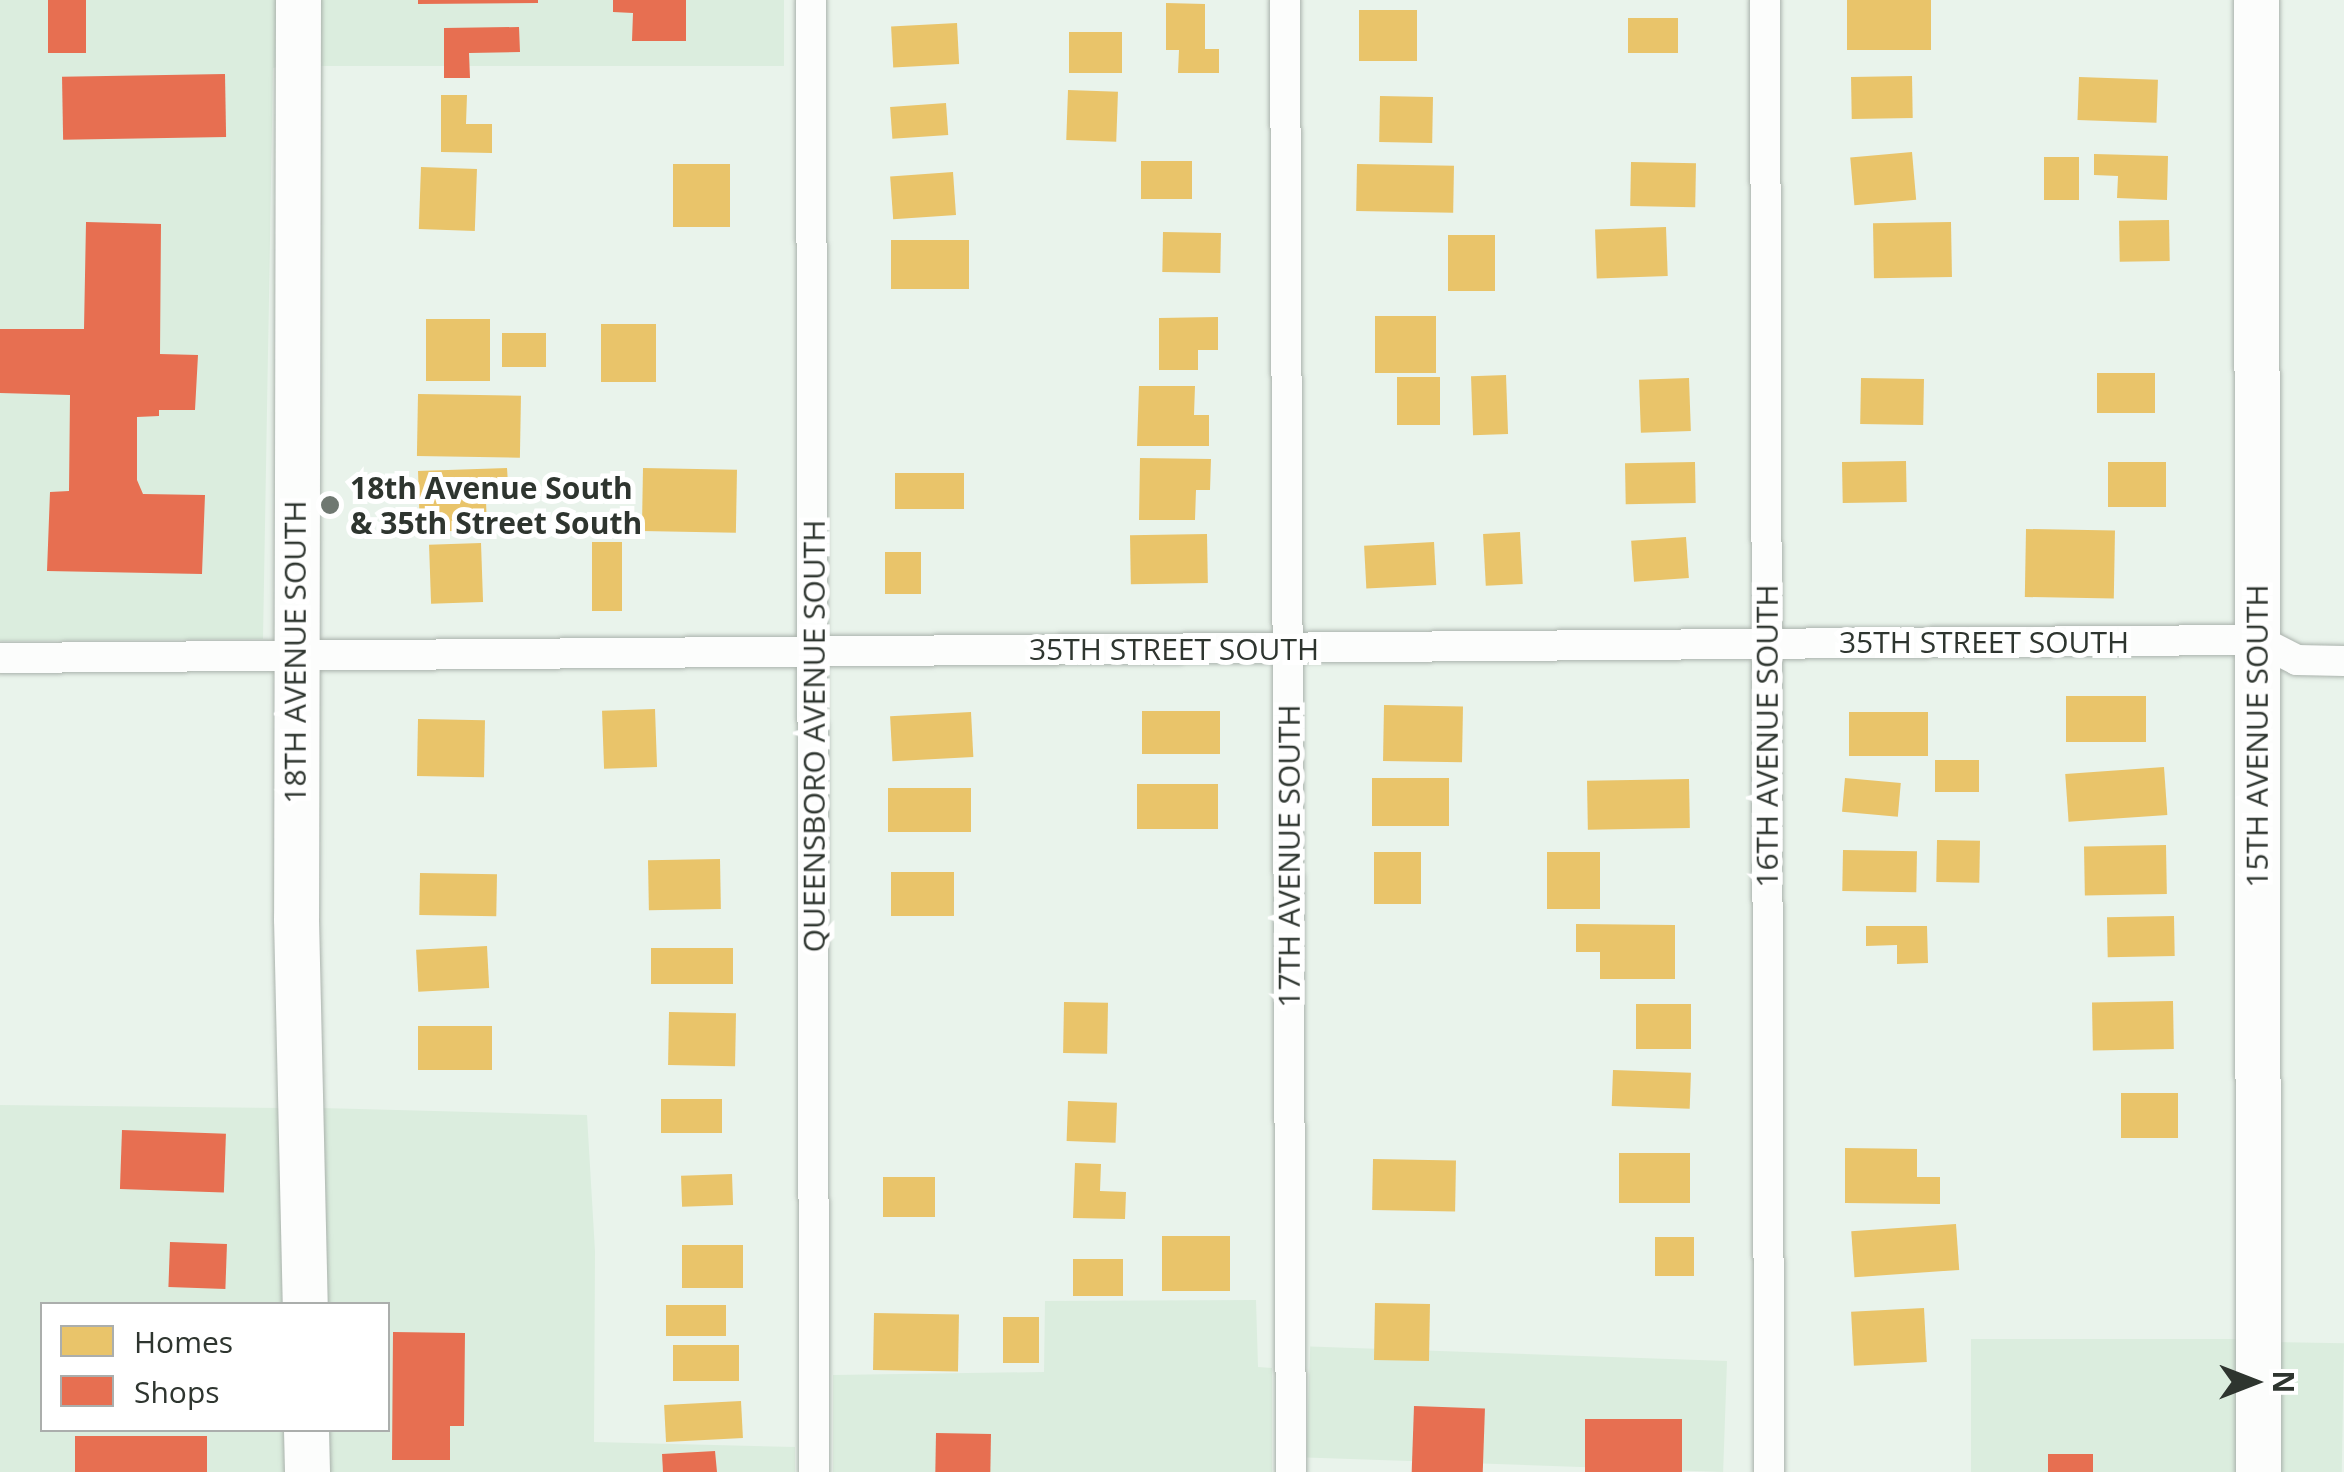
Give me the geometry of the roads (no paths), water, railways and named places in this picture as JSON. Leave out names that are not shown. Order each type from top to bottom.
[{"type":"street","name":"18TH AVENUE SOUTH","points":[[298,0],[296,918],[305,1302]]},
{"type":"street","name":"QUEENSBORO AVENUE SOUTH","points":[[811,0],[814,1472]]},
{"type":"street","name":"17TH AVENUE SOUTH","points":[[1285,0],[1291,1472]]},
{"type":"street","name":"16TH AVENUE SOUTH","points":[[1765,0],[1769,1472]]},
{"type":"street","name":"15TH AVENUE SOUTH","points":[[2256,0],[2258,1472]]},
{"type":"street","name":"35TH STREET SOUTH","points":[[0,658],[2258,640],[2297,660],[2344,660]]},
{"type":"street","points":[[306,1432],[307,1472]]},
{"type":"place","name":"18th Avenue South & 35th Street South","points":[[330,505]]}]
